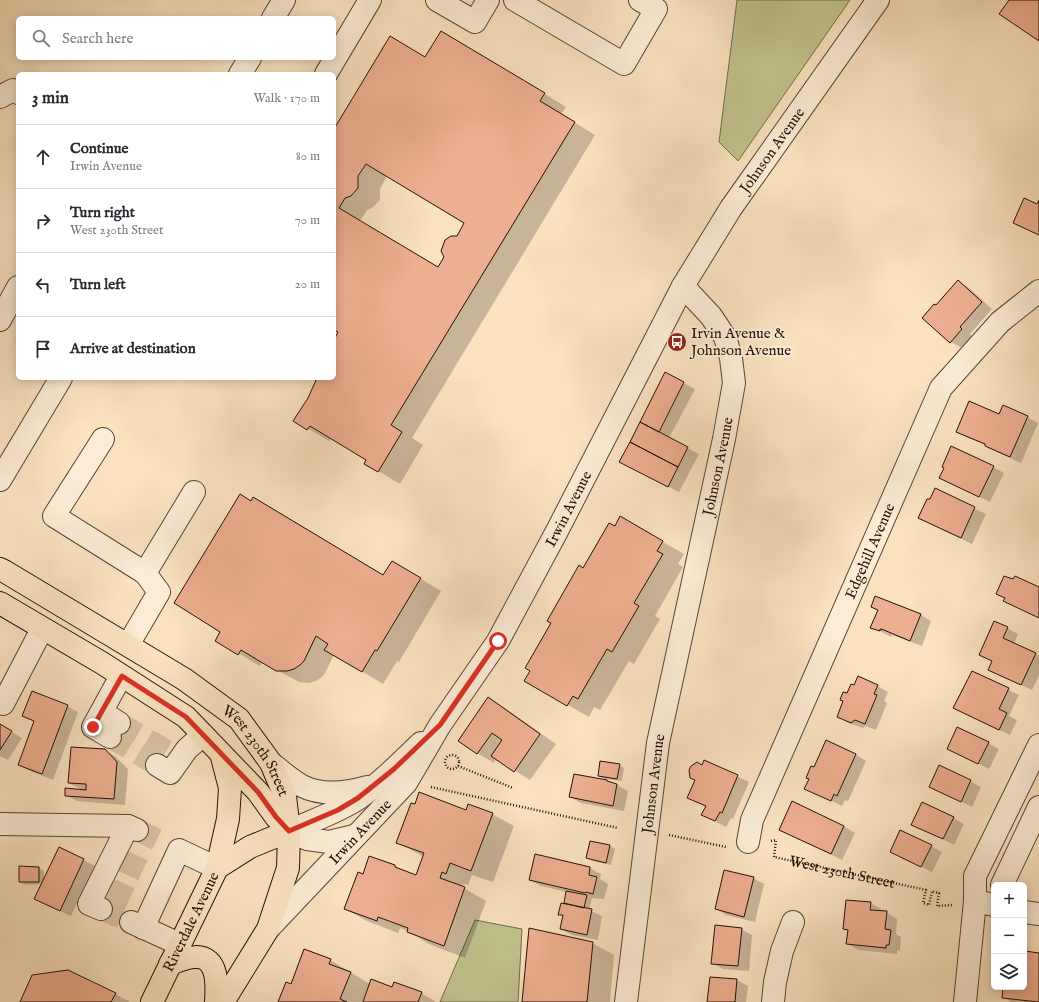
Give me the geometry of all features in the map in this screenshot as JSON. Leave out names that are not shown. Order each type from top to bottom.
[{"type":"main road","name":"West 230th Street","points":[[0,569],[184,679],[239,719],[271,763],[285,796],[289,831]]},
{"type":"main road","name":"West 230th Street","points":[[0,604],[122,676],[186,717],[221,756],[258,792],[276,817],[289,831]]},
{"type":"main road","points":[[217,868],[228,819],[230,788],[221,756]]},
{"type":"main road","points":[[223,1002],[268,929],[288,868],[289,831]]},
{"type":"main road","name":"Riverdale Avenue","points":[[152,1002],[217,868],[250,847],[289,831]]},
{"type":"main road","points":[[170,964],[194,957],[203,958],[210,963],[215,972],[217,983],[216,1002]]},
{"type":"street","points":[[275,16],[284,0]]},
{"type":"street","points":[[336,57],[370,0]]},
{"type":"street","points":[[437,0],[475,22],[488,0]]},
{"type":"street","points":[[515,0],[624,64],[656,9],[640,0]]},
{"type":"street","name":"Johnson Avenue","points":[[626,1002],[658,743],[724,439],[734,383],[731,358],[725,337],[711,316],[683,286],[731,208],[878,0]]},
{"type":"street","points":[[241,72],[249,60]]},
{"type":"street","points":[[327,72],[334,60]]},
{"type":"street","points":[[0,97],[12,90],[16,92]]},
{"type":"street","name":"Irwin Avenue","points":[[268,929],[354,836],[406,783],[440,725],[498,641],[557,531],[683,286]]},
{"type":"street","points":[[0,320],[16,291]]},
{"type":"street","name":"Edgehill Avenue","points":[[748,842],[752,820],[941,388],[1000,322],[1039,291]]},
{"type":"street","points":[[0,480],[59,380]]},
{"type":"street","points":[[103,439],[54,516],[145,573],[160,592],[128,645]]},
{"type":"street","points":[[145,573],[194,492]]},
{"type":"street","points":[[0,703],[3,704],[42,629]]},
{"type":"street","points":[[110,724],[122,676]]},
{"type":"street","name":"Irwin Avenue","points":[[289,831],[338,810],[358,798],[394,769],[440,725]]},
{"type":"street","points":[[168,758],[187,749],[203,736]]},
{"type":"street","points":[[965,1002],[985,903],[975,876],[1039,745]]},
{"type":"street","points":[[271,763],[302,786],[326,793],[351,791],[376,785]]},
{"type":"street","points":[[1003,882],[1039,807]]},
{"type":"street","points":[[0,824],[132,828],[104,886],[89,904],[100,908]]},
{"type":"street","points":[[289,831],[306,839],[328,842],[354,836]]},
{"type":"street","points":[[179,944],[141,915],[173,847],[217,868]]},
{"type":"street","points":[[1027,912],[1039,914]]},
{"type":"street","points":[[773,1002],[775,982],[782,951],[793,922]]},
{"type":"path","points":[[453,756],[458,760],[458,766]]},
{"type":"path","points":[[445,762],[446,766],[450,769],[454,769],[458,766]]},
{"type":"path","points":[[458,766],[513,788]]},
{"type":"path","points":[[434,787],[618,828]]},
{"type":"path","name":"West 230th Street","points":[[666,834],[727,847],[748,842],[776,840],[774,857],[926,890],[923,903],[929,905],[932,891],[939,893],[937,906],[985,903]]},
{"type":"green space","points":[[737,0],[850,0],[738,161],[719,142]]},
{"type":"green space","points":[[475,920],[522,929],[518,1002],[440,1002]]},
{"type":"building","points":[[1009,0],[1039,0],[1039,41],[999,14]]},
{"type":"building","points":[[441,31],[545,93],[540,101],[575,122],[391,425],[402,432],[378,472],[364,464],[366,460],[310,426],[307,430],[293,421],[308,398],[316,380],[336,380],[336,336],[338,332],[336,331],[336,126],[390,36],[425,57]],"holes":[[[366,164],[464,223],[457,236],[451,236],[445,240],[441,251],[444,257],[438,267],[339,208],[345,198],[351,196],[358,188],[358,176]]]},
{"type":"building","points":[[1024,198],[1037,204],[1039,200],[1039,235],[1013,223]]},
{"type":"building","points":[[958,280],[982,302],[960,327],[962,329],[950,343],[922,318],[934,304],[936,305]]},
{"type":"building","points":[[665,372],[684,382],[659,432],[640,422]]},
{"type":"building","points":[[969,401],[999,414],[1003,405],[1028,416],[1010,457],[985,446],[985,444],[956,432]]},
{"type":"building","points":[[640,422],[688,447],[678,467],[630,442]]},
{"type":"building","points":[[630,442],[678,467],[668,487],[619,462]]},
{"type":"building","points":[[951,446],[994,466],[979,497],[939,478]]},
{"type":"building","points":[[935,488],[975,507],[961,538],[918,518],[927,499],[930,499]]},
{"type":"building","points":[[240,494],[251,501],[253,497],[383,575],[392,561],[421,578],[377,651],[375,650],[362,672],[324,650],[328,644],[316,636],[304,661],[300,665],[287,671],[276,671],[241,650],[238,655],[215,641],[220,632],[174,603]]},
{"type":"building","points":[[620,516],[663,541],[657,551],[663,554],[634,603],[639,606],[612,652],[607,649],[578,699],[573,696],[567,706],[524,681],[530,671],[525,668],[551,623],[547,621],[579,565],[583,568],[609,523],[615,526]]},
{"type":"building","points":[[1004,576],[1013,579],[1015,576],[1039,587],[1039,618],[1003,601],[1005,598],[996,594]]},
{"type":"building","points":[[875,596],[921,614],[910,641],[884,630],[880,629],[880,631],[870,628],[878,610],[871,607]]},
{"type":"building","points":[[994,621],[1008,627],[1003,638],[1036,653],[1021,685],[988,670],[992,661],[979,655]]},
{"type":"building","points":[[972,671],[1009,688],[999,709],[1007,713],[999,730],[953,708]]},
{"type":"building","points":[[858,676],[878,685],[874,694],[877,695],[865,724],[855,720],[851,723],[837,717],[843,701],[840,700],[843,692],[847,693],[851,684],[854,685]]},
{"type":"building","points":[[32,691],[68,705],[42,774],[18,765],[34,721],[22,716]]},
{"type":"building","points":[[488,697],[540,734],[514,772],[491,756],[502,740],[492,733],[477,754],[458,741]]},
{"type":"building","points":[[0,724],[12,731],[0,750]]},
{"type":"building","points":[[957,727],[989,742],[978,764],[947,749]]},
{"type":"building","points":[[826,740],[856,754],[837,796],[834,794],[831,801],[804,789],[809,779],[806,778],[811,766],[814,767]]},
{"type":"building","points":[[71,747],[105,749],[117,762],[114,799],[65,796],[65,788],[86,790],[86,784],[68,783]]},
{"type":"building","points":[[704,760],[738,775],[722,813],[720,812],[715,821],[701,815],[706,806],[687,798],[695,780],[690,778],[689,770],[691,766],[697,762],[702,765]]},
{"type":"building","points":[[600,761],[620,764],[617,779],[598,776]]},
{"type":"building","points":[[939,765],[971,780],[961,802],[929,787]]},
{"type":"building","points":[[574,774],[607,780],[617,784],[613,806],[569,797]]},
{"type":"building","points":[[419,792],[466,810],[468,804],[493,813],[471,871],[450,863],[446,874],[442,872],[440,878],[465,887],[444,946],[407,932],[408,928],[378,917],[377,921],[344,909],[358,872],[363,874],[369,856],[395,865],[395,867],[416,875],[424,853],[396,843],[411,803],[415,804]]},
{"type":"building","points":[[792,801],[844,826],[831,854],[779,830]]},
{"type":"building","points":[[922,802],[954,817],[943,839],[911,825]]},
{"type":"building","points":[[900,830],[932,845],[921,867],[890,852]]},
{"type":"building","points":[[590,841],[610,845],[606,863],[586,858]]},
{"type":"building","points":[[59,847],[84,859],[60,911],[34,899]]},
{"type":"building","points":[[535,854],[590,867],[589,875],[597,877],[593,894],[529,880]]},
{"type":"building","points":[[19,866],[39,867],[39,882],[19,882]]},
{"type":"building","points":[[724,870],[754,877],[744,917],[715,909]]},
{"type":"building","points":[[566,891],[587,895],[584,908],[564,903]]},
{"type":"building","points":[[846,900],[871,902],[870,910],[887,911],[885,929],[891,930],[889,945],[886,945],[886,948],[846,944],[848,930],[843,929]]},
{"type":"building","points":[[561,903],[592,909],[587,935],[560,929],[563,915],[558,915]]},
{"type":"building","points":[[715,925],[742,928],[738,966],[711,964]]},
{"type":"building","points":[[529,928],[593,942],[587,1002],[522,1002]]},
{"type":"building","points":[[304,949],[331,959],[329,964],[351,972],[340,999],[347,1002],[278,1002],[286,982],[291,984]]},
{"type":"building","points":[[1027,951],[1039,953],[1039,1002],[1002,998],[1003,990],[1027,990]]},
{"type":"building","points":[[68,970],[116,993],[111,1002],[20,1002],[32,975]]},
{"type":"building","points":[[710,977],[737,979],[735,1002],[707,1002]]},
{"type":"building","points":[[371,979],[392,987],[394,982],[422,992],[418,1002],[363,1002]]},
{"type":"tunnel","points":[[119,723],[167,751]]},
{"type":"tunnel","points":[[110,737],[157,765]]},
{"type":"tunnel","points":[[137,830],[166,844]]},
{"type":"tunnel","points":[[123,861],[153,875]]},
{"type":"tunnel","points":[[110,889],[140,903]]},
{"type":"tunnel","points":[[101,909],[131,922]]},
{"type":"place","name":"Irvin Avenue & Johnson Avenue","points":[[677,342]]},
{"type":"route","points":[[93,727],[122,676],[186,717],[221,756],[258,792],[276,817],[289,831],[338,810],[376,785],[394,769],[440,725],[498,641]]}]
